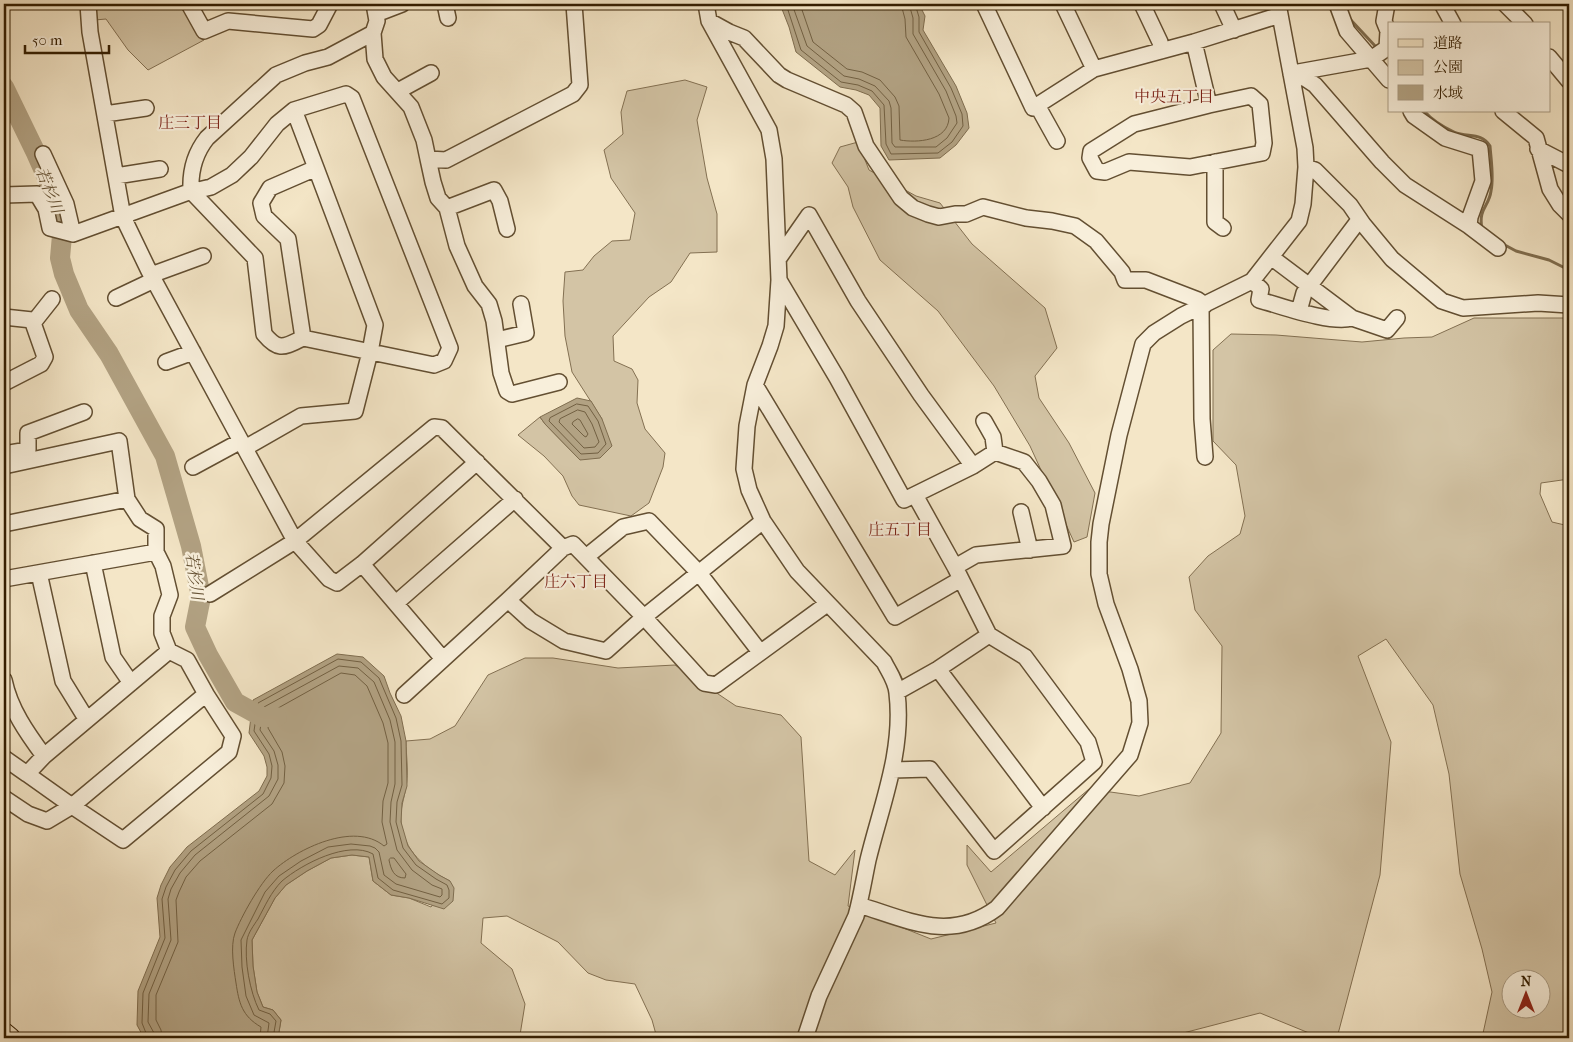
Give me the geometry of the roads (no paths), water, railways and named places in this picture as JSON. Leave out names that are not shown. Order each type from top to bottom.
[{"type":"main road","points":[[4,1033],[10,1038]]},
{"type":"street","points":[[88,4],[90,32],[123,216],[152,277],[295,542],[329,579],[336,583],[362,564],[477,462]]},
{"type":"street","points":[[189,4],[204,31],[228,21],[313,29],[319,25],[330,4]]},
{"type":"street","points":[[402,4],[375,9],[377,21],[373,33],[375,58],[384,77],[412,107],[424,140],[438,198],[447,208],[457,246],[474,286],[489,304],[494,320],[501,373],[506,391],[512,394],[559,382]]},
{"type":"street","points":[[428,159],[446,160],[574,94],[580,85],[574,4]]},
{"type":"street","points":[[706,4],[709,21],[769,130],[774,159],[779,258],[776,326],[755,385],[747,426],[744,469],[749,490],[762,521],[797,571],[884,662],[893,678],[897,692],[898,729],[892,770],[868,861],[859,905],[856,916],[819,996],[805,1038]]},
{"type":"street","points":[[859,905],[926,926],[954,927],[980,920],[997,908],[1130,755],[1140,723],[1139,701],[1130,669],[1106,604],[1100,574],[1099,542],[1119,435],[1143,344],[1154,332],[1252,281],[1299,221],[1303,204],[1306,167],[1305,148],[1279,9],[1234,30],[1094,70],[1033,108],[984,4]]},
{"type":"street","points":[[1063,4],[1094,70]]},
{"type":"street","points":[[1142,4],[1160,42],[1162,51]]},
{"type":"street","points":[[1222,4],[1234,30]]},
{"type":"street","points":[[1337,4],[1348,31],[1388,79]]},
{"type":"street","points":[[1291,74],[1371,59],[1388,48],[1388,31],[1384,21],[1387,4]]},
{"type":"street","points":[[1442,4],[1452,22]]},
{"type":"street","points":[[1505,4],[1523,22]]},
{"type":"street","points":[[709,21],[728,32],[744,38],[779,75],[787,80],[846,104],[854,112],[866,146],[900,198],[913,208],[939,217],[966,214],[983,206],[1026,218],[1075,226],[1096,241],[1122,272],[1125,280],[1146,280],[1198,300],[1203,306],[1202,419],[1205,457]]},
{"type":"street","points":[[4,195],[37,194],[46,209],[50,228],[73,234],[191,191],[211,187],[232,175],[251,157],[277,124],[294,110],[346,94],[352,98],[450,348],[444,361],[434,365],[303,338],[285,346],[278,347],[272,343],[264,334],[255,258],[191,191],[191,181],[199,148],[246,101],[276,75],[305,63],[328,57],[373,33]]},
{"type":"street","points":[[1194,42],[1209,104]]},
{"type":"street","points":[[1550,59],[1569,81]]},
{"type":"street","points":[[398,90],[431,73]]},
{"type":"street","points":[[1291,74],[1306,79],[1315,85],[1382,162],[1405,185],[1469,226],[1498,248]]},
{"type":"street","points":[[1251,96],[1260,104],[1264,143],[1262,153],[1190,167],[1129,162],[1105,172],[1097,170],[1090,158],[1091,151],[1134,124],[1209,104],[1251,96]]},
{"type":"street","points":[[1037,105],[1057,141]]},
{"type":"street","points":[[105,114],[146,108]]},
{"type":"street","points":[[193,467],[301,416],[355,411],[375,325],[294,110]]},
{"type":"street","points":[[1412,112],[1414,116],[1445,138],[1480,150],[1484,181],[1470,217],[1469,226]]},
{"type":"street","points":[[1504,112],[1536,138],[1550,189],[1569,214]]},
{"type":"street","points":[[1538,149],[1569,165]]},
{"type":"street","points":[[43,154],[66,204],[73,234]]},
{"type":"street","points":[[1214,162],[1215,222],[1223,228]]},
{"type":"street","points":[[1306,167],[1315,170],[1350,205],[1392,259],[1442,301],[1463,308],[1538,303],[1569,305]]},
{"type":"street","points":[[303,338],[288,239],[264,216],[261,203],[270,188],[316,168]]},
{"type":"street","points":[[116,176],[160,169]]},
{"type":"street","points":[[447,208],[494,190],[500,201],[507,229]]},
{"type":"street","points":[[779,258],[809,215],[858,301],[921,395],[973,466]]},
{"type":"street","points":[[1299,311],[1304,293],[1360,220]]},
{"type":"street","points":[[116,298],[152,277],[203,256]]},
{"type":"street","points":[[1271,257],[1352,318],[1387,330],[1397,318]]},
{"type":"street","points":[[779,280],[837,378],[904,500],[973,466],[995,452]]},
{"type":"street","points":[[1252,281],[1261,289],[1259,300],[1343,320],[1352,318]]},
{"type":"street","points":[[33,323],[52,298]]},
{"type":"street","points":[[497,340],[526,334],[521,304]]},
{"type":"street","points":[[4,317],[32,320],[45,357],[41,364],[4,383]]},
{"type":"street","points":[[166,362],[193,352]]},
{"type":"street","points":[[755,385],[895,617],[958,573],[976,555],[1063,546],[1053,504],[1039,482],[1024,462],[995,452]]},
{"type":"street","points":[[4,454],[28,450],[28,433],[84,412]]},
{"type":"street","points":[[984,421],[993,437],[995,452]]},
{"type":"street","points":[[210,594],[295,542],[434,427],[442,428],[563,548]]},
{"type":"street","points":[[4,466],[120,441],[127,499],[140,519],[156,529],[156,552],[163,566],[170,595],[162,616],[162,633],[169,651],[187,660],[233,736],[229,752],[124,840],[4,758]]},
{"type":"street","points":[[892,770],[930,770],[994,851],[1094,762],[1088,742],[1025,657],[989,635],[958,573],[915,495]]},
{"type":"street","points":[[4,524],[127,499]]},
{"type":"street","points":[[396,603],[515,499]]},
{"type":"street","points":[[1021,512],[1030,550]]},
{"type":"street","points":[[586,557],[623,527],[649,521],[699,572],[760,652]]},
{"type":"street","points":[[508,600],[531,621],[564,641],[606,651],[644,617],[762,521]]},
{"type":"street","points":[[404,695],[563,548],[574,544],[704,683],[716,685],[827,604]]},
{"type":"street","points":[[4,579],[156,552]]},
{"type":"street","points":[[93,564],[114,657],[131,683]]},
{"type":"street","points":[[362,564],[443,659]]},
{"type":"street","points":[[39,573],[63,681],[86,720]]},
{"type":"street","points":[[897,692],[938,669],[989,635]]},
{"type":"street","points":[[27,774],[44,756],[169,651]]},
{"type":"street","points":[[938,669],[1043,808]]},
{"type":"street","points":[[4,680],[6,692],[25,730],[44,756]]},
{"type":"street","points":[[4,798],[28,814],[47,821],[72,806],[206,694]]},
{"type":"water","points":[[780,4],[919,4],[925,16],[923,30],[956,86],[967,113],[969,128],[956,145],[940,158],[889,160],[881,146],[880,108],[869,95],[840,87],[796,52]]},
{"type":"water","points":[[577,398],[591,401],[602,419],[612,446],[600,458],[580,460],[540,417]]},
{"type":"water","points":[[337,654],[363,657],[384,676],[401,716],[406,741],[407,786],[402,803],[401,822],[408,846],[419,861],[450,881],[454,888],[453,901],[444,909],[409,898],[391,895],[373,881],[369,857],[352,855],[331,858],[286,885],[275,898],[252,940],[257,992],[263,1007],[273,1010],[281,1020],[278,1038],[144,1038],[137,1025],[138,991],[160,937],[157,898],[161,885],[170,867],[187,847],[259,791],[267,776],[264,756],[249,733],[253,700]]},
{"type":"waterway","points":[[1349,18],[1377,48]]},
{"type":"waterway","name":"若杉川","points":[[4,87],[52,189],[63,224],[60,258],[64,274],[79,310],[109,354],[165,456],[191,546],[201,597],[195,627],[208,655],[235,702],[262,717],[277,717]]},
{"type":"waterway","points":[[1425,112],[1446,128],[1459,134],[1483,139],[1490,146],[1492,186],[1490,196],[1481,216],[1482,229]]},
{"type":"waterway","points":[[1503,244],[1516,251],[1549,260],[1569,270]]},
{"type":"district","name":"中央五丁目","points":[[1174,96]]},
{"type":"district","name":"庄三丁目","points":[[190,122]]},
{"type":"district","name":"庄五丁目","points":[[900,529]]},
{"type":"district","name":"庄六丁目","points":[[576,581]]}]
